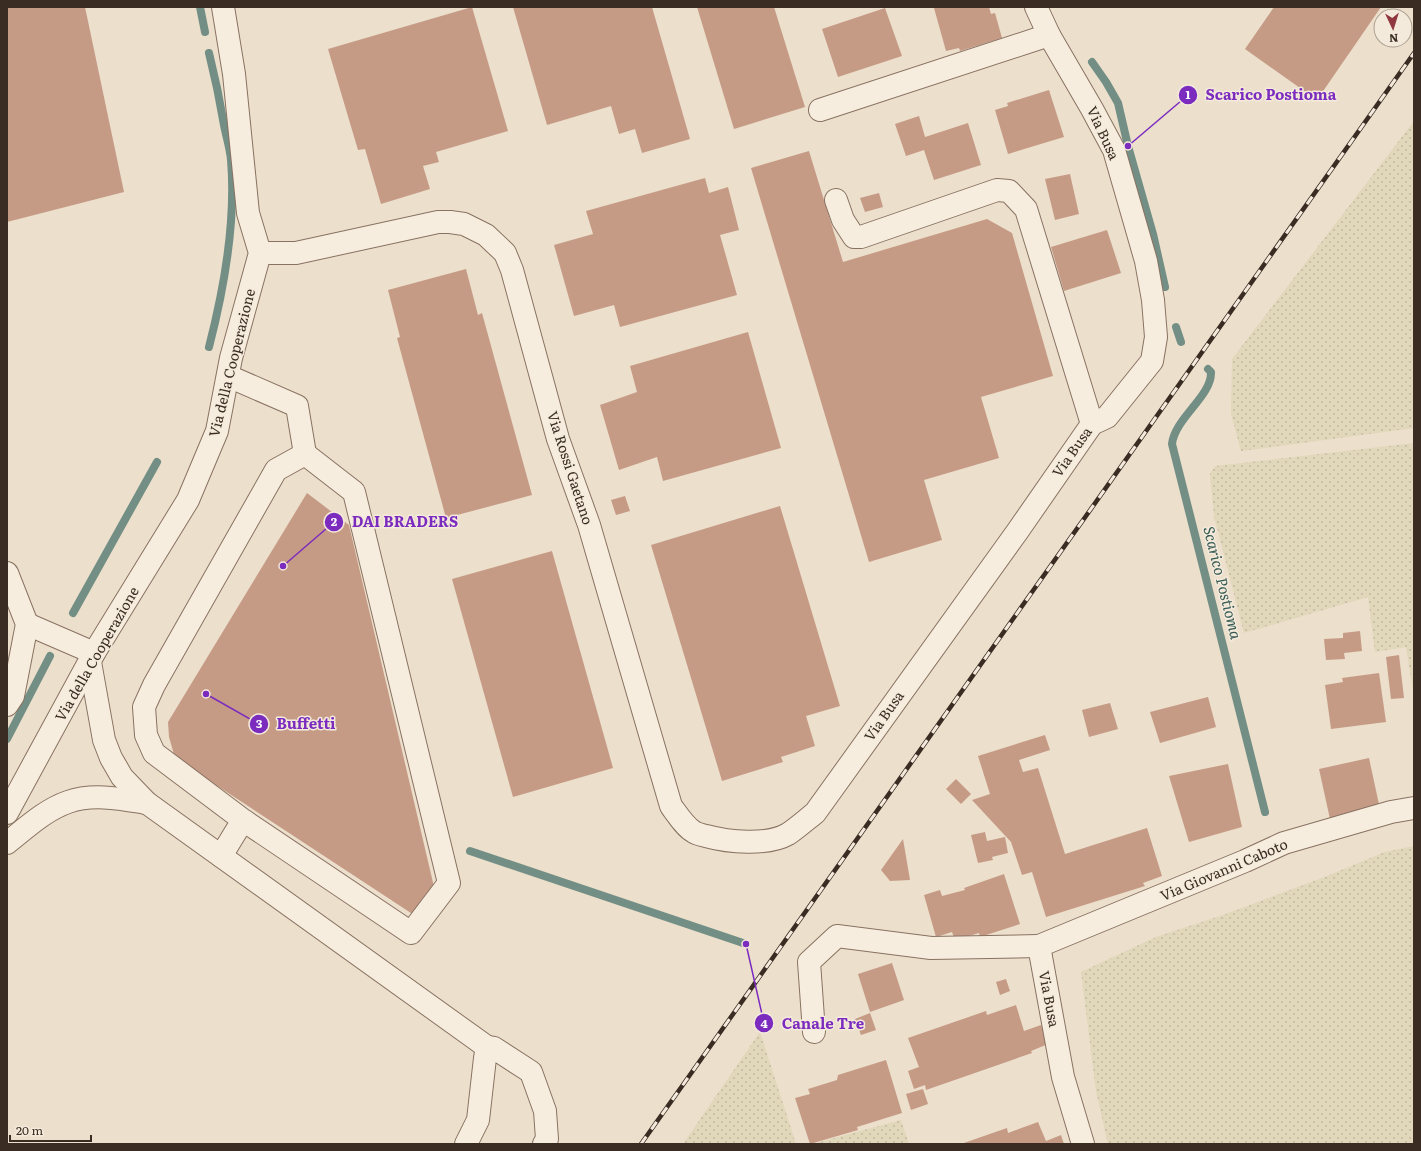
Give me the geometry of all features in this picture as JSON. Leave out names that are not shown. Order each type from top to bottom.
[{"type":"street","points":[[222,7],[234,74],[248,213],[260,253]]},
{"type":"street","name":"Via Busa","points":[[787,835],[815,813],[1017,532],[1092,424],[1107,417],[1152,360],[1156,337],[1153,300],[1146,261],[1114,150],[1049,34],[1036,7]]},
{"type":"street","points":[[820,110],[1049,34]]},
{"type":"street","points":[[836,200],[845,224],[854,237],[862,237],[997,190],[1009,191],[1026,209],[1092,424]]},
{"type":"street","name":"Via Rossi Gaetano","points":[[260,253],[296,253],[438,222],[464,224],[486,235],[505,253],[512,270],[558,439],[588,525],[671,806],[693,832],[718,839],[736,842],[751,842],[770,840],[787,835]]},
{"type":"street","name":"Via della Cooperazione","points":[[7,813],[92,658],[188,500],[217,431],[231,358],[260,253]]},
{"type":"street","points":[[228,376],[297,406],[305,454],[354,492],[449,883],[411,934],[243,820],[154,754],[146,734],[144,707],[154,685],[276,470],[305,454]]},
{"type":"street","points":[[7,573],[27,624],[13,696],[7,705]]},
{"type":"street","points":[[27,624],[92,658],[104,740],[111,758],[122,777],[148,803],[487,1047],[494,1048],[531,1072],[546,1111],[548,1139],[544,1144]]},
{"type":"street","points":[[7,843],[48,812],[68,802],[88,798],[113,798],[148,803]]},
{"type":"street","name":"Via Giovanni Caboto","points":[[1039,946],[1245,861],[1284,843],[1391,812],[1414,808]]},
{"type":"street","points":[[221,856],[243,820]]},
{"type":"street","points":[[814,1032],[809,962],[838,936],[931,948],[1039,946]]},
{"type":"street","name":"Via Busa","points":[[1039,946],[1063,1077],[1083,1144]]},
{"type":"street","points":[[466,1144],[478,1120],[484,1058],[487,1047]]},
{"type":"shaded area","points":[[1414,121],[1414,428],[1241,451],[1231,414],[1232,359]]},
{"type":"shaded area","points":[[1414,443],[1414,697],[1406,647],[1375,652],[1368,597],[1244,633],[1214,516],[1210,474],[1215,466]]},
{"type":"shaded area","points":[[1414,846],[1414,1144],[1108,1144],[1096,1091],[1081,972],[1156,937],[1223,915],[1327,876],[1385,852]]},
{"type":"shaded area","points":[[760,1032],[796,1144],[683,1144]]},
{"type":"shaded area","points":[[901,1120],[909,1144],[812,1144]]},
{"type":"building","points":[[7,7],[85,7],[124,192],[7,222]]},
{"type":"building","points":[[472,7],[508,131],[436,152],[439,162],[423,166],[430,189],[381,204],[365,149],[358,150],[328,49]]},
{"type":"building","points":[[513,7],[652,7],[690,139],[642,153],[635,129],[619,134],[611,106],[547,125]]},
{"type":"building","points":[[697,7],[774,7],[805,107],[734,129]]},
{"type":"building","points":[[989,7],[991,14],[995,13],[1002,38],[960,51],[959,48],[946,51],[934,8]]},
{"type":"building","points":[[1274,7],[1381,7],[1373,8],[1373,19],[1317,100],[1245,49]]},
{"type":"building","points":[[885,8],[902,56],[838,77],[822,29]]},
{"type":"building","points":[[1049,90],[1064,137],[1008,154],[995,110],[1008,106],[1007,103]]},
{"type":"building","points":[[919,116],[925,137],[968,123],[981,165],[934,180],[924,150],[906,156],[895,124]]},
{"type":"building","points":[[809,151],[843,262],[987,219],[1012,233],[1053,376],[981,397],[999,458],[924,480],[942,540],[869,562],[751,168]]},
{"type":"building","points":[[1070,174],[1079,214],[1055,220],[1045,179]]},
{"type":"building","points":[[705,178],[709,193],[728,187],[739,230],[720,235],[737,295],[620,327],[614,305],[574,316],[554,245],[593,234],[586,211]]},
{"type":"building","points":[[879,193],[883,207],[865,212],[860,198]]},
{"type":"building","points":[[1107,230],[1121,273],[1064,291],[1051,247]]},
{"type":"building","points":[[466,269],[478,315],[482,313],[532,495],[446,518],[397,338],[400,337],[388,290]]},
{"type":"building","points":[[748,332],[781,448],[663,481],[657,457],[619,470],[600,405],[637,392],[630,366]]},
{"type":"building","points":[[307,493],[349,525],[435,891],[417,917],[175,758],[169,737],[168,722]]},
{"type":"building","points":[[625,496],[630,511],[616,515],[611,500]]},
{"type":"building","points":[[780,506],[840,706],[806,716],[815,746],[781,757],[783,762],[722,781],[651,545]]},
{"type":"building","points":[[552,551],[613,768],[513,797],[452,579]]},
{"type":"building","points":[[1360,631],[1362,651],[1344,653],[1345,659],[1326,660],[1324,639],[1343,638],[1343,633]]},
{"type":"building","points":[[1399,655],[1404,698],[1391,699],[1386,657]]},
{"type":"building","points":[[1379,673],[1386,722],[1331,729],[1325,685],[1343,682],[1342,678]]},
{"type":"building","points":[[1208,697],[1216,727],[1160,743],[1150,712]]},
{"type":"building","points":[[1110,703],[1118,729],[1089,737],[1082,710]]},
{"type":"building","points":[[1045,735],[1050,750],[1019,760],[1023,772],[1038,768],[1065,854],[1147,828],[1162,876],[1143,883],[1145,886],[1046,917],[1032,872],[1022,875],[1011,842],[972,800],[990,794],[978,756]]},
{"type":"building","points":[[1369,758],[1380,809],[1330,819],[1319,769]]},
{"type":"building","points":[[1228,764],[1242,827],[1189,842],[1169,776]]},
{"type":"building","points":[[956,779],[971,794],[961,804],[946,789]]},
{"type":"building","points":[[985,832],[987,841],[1005,837],[1008,853],[992,857],[993,860],[978,863],[971,835]]},
{"type":"building","points":[[903,839],[910,880],[890,881],[881,870]]},
{"type":"building","points":[[1004,874],[1020,924],[980,937],[979,933],[955,940],[952,932],[936,937],[924,895],[940,890],[942,896],[965,890],[964,888]]},
{"type":"building","points":[[892,963],[904,1000],[870,1012],[858,974]]},
{"type":"building","points":[[1006,979],[1010,991],[1000,995],[996,982]]},
{"type":"building","points":[[1016,1005],[1024,1031],[1041,1025],[1048,1044],[1031,1051],[1032,1053],[926,1090],[925,1085],[914,1089],[908,1071],[919,1067],[908,1038],[986,1011],[987,1015]]},
{"type":"building","points":[[870,1013],[876,1030],[861,1035],[855,1019]]},
{"type":"building","points":[[886,1060],[902,1113],[857,1127],[858,1130],[810,1144],[795,1098],[810,1094],[808,1089],[837,1080],[838,1075]]},
{"type":"building","points":[[923,1089],[928,1104],[911,1110],[906,1094]]},
{"type":"building","points":[[1038,1122],[1046,1141],[1061,1135],[1064,1144],[961,1144],[1007,1128],[1008,1133]]},
{"type":"waterway","points":[[200,7],[205,32]]},
{"type":"waterway","points":[[209,53],[230,151],[232,183],[232,206],[228,254],[209,347]]},
{"type":"waterway","name":"Scarico Postioma","points":[[1092,62],[1118,103],[1128,146],[1153,234],[1165,287]]},
{"type":"waterway","name":"Scarico Postioma","points":[[1176,327],[1181,342]]},
{"type":"waterway","name":"Scarico Postioma","points":[[1208,369],[1211,372],[1210,381],[1206,390],[1180,425],[1172,444],[1265,812]]},
{"type":"waterway","points":[[73,613],[157,462]]},
{"type":"waterway","points":[[7,739],[50,656]]},
{"type":"waterway","points":[[470,851],[746,944]]},
{"type":"railway","points":[[641,1144],[1414,53]]},
{"type":"place","name":"Scarico Postioma","points":[[1128,146]]},
{"type":"place","name":"DAI BRADERS","points":[[283,566]]},
{"type":"place","name":"Buffetti","points":[[206,694]]},
{"type":"place","name":"Canale Tre","points":[[746,944]]}]
